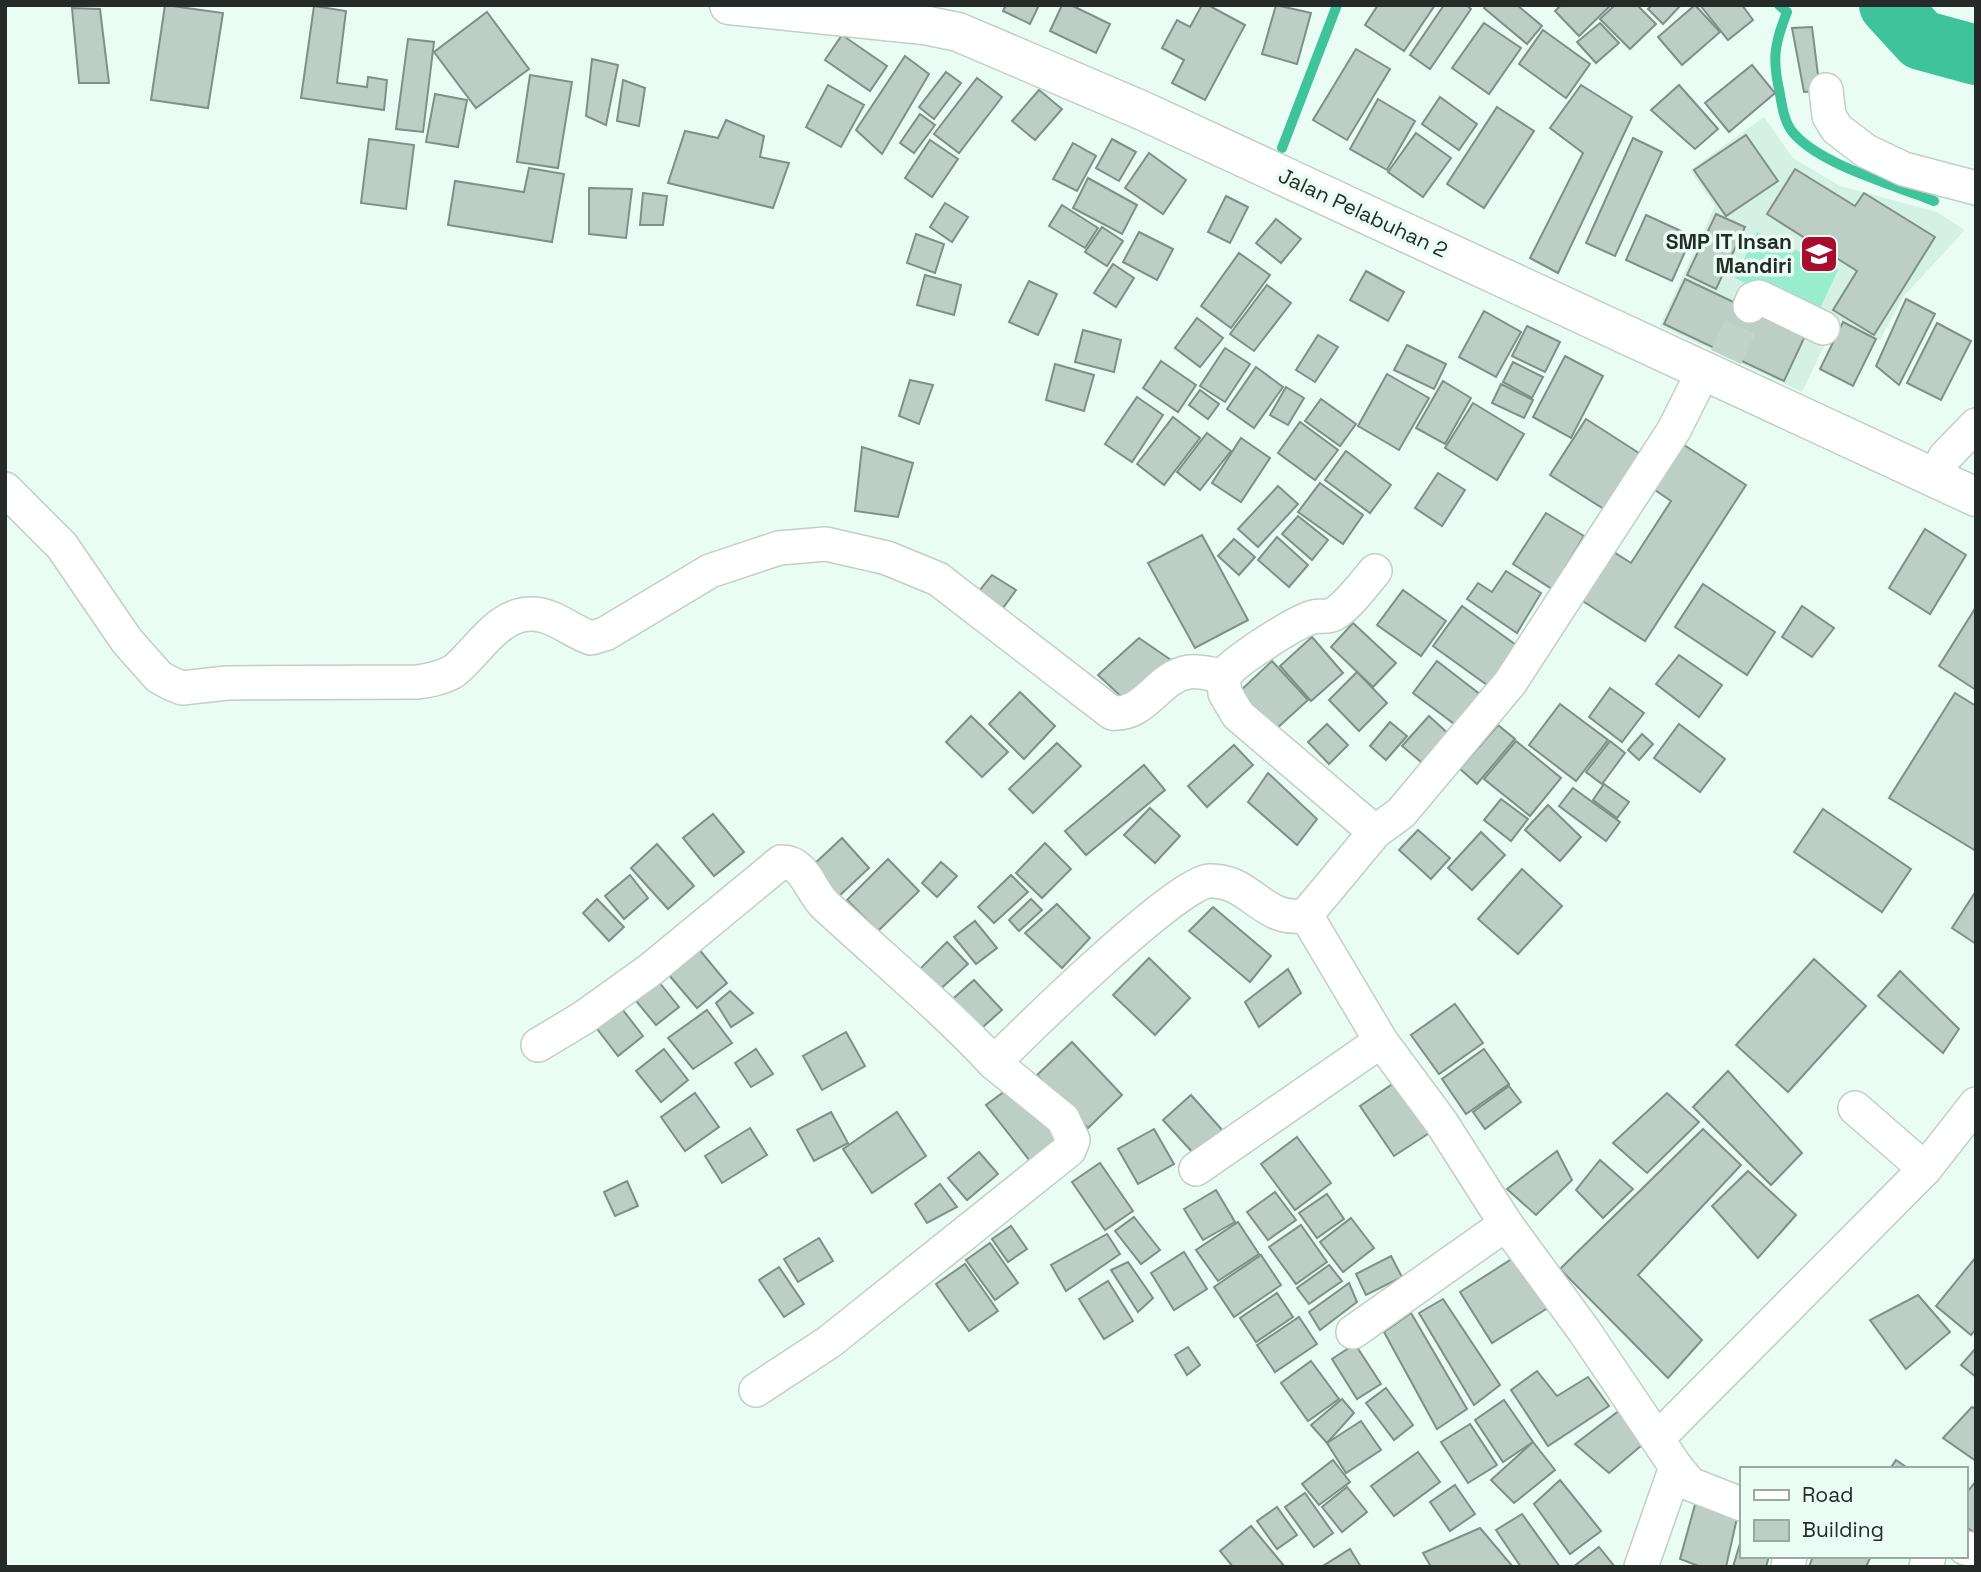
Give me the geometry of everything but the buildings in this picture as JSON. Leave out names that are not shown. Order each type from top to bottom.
[{"type":"main road","name":"Jalan Pelabuhan 2","points":[[729,5],[924,25],[958,32],[1141,110],[1715,368],[1976,497]]},
{"type":"street","points":[[1826,90],[1829,116],[1837,129],[1866,151],[1904,169],[1976,188]]},
{"type":"street","points":[[1750,306],[1753,299],[1759,297],[1823,328]]},
{"type":"street","points":[[994,1063],[1065,993],[1177,898],[1205,881],[1232,884],[1269,911],[1290,918],[1306,915],[1376,832],[1401,813],[1510,682],[1715,368]]},
{"type":"street","points":[[1936,478],[1945,457],[1976,425]]},
{"type":"street","points":[[5,489],[62,546],[142,659],[159,677],[182,688],[240,682],[418,682],[441,677],[452,672],[499,625],[517,617],[530,613],[541,615],[591,638],[605,634],[710,571],[779,548],[826,544],[887,558],[938,579],[1112,713],[1132,711],[1176,677],[1190,671],[1223,676]]},
{"type":"street","points":[[1375,572],[1336,612],[1328,617],[1314,616],[1232,664],[1223,676],[1225,693],[1238,715],[1376,832]]},
{"type":"street","points":[[538,1045],[583,1018],[650,970],[773,868],[788,862],[800,868],[820,900],[967,1034],[994,1063],[1063,1119],[1073,1140],[1069,1150],[829,1342],[756,1390]]},
{"type":"street","points":[[1306,915],[1381,1041],[1441,1122],[1506,1224],[1676,1466],[1690,1484],[1740,1504]]},
{"type":"street","points":[[1196,1169],[1381,1041]]},
{"type":"street","points":[[1658,1438],[1925,1169],[1976,1104]]},
{"type":"street","points":[[1855,1108],[1925,1169]]},
{"type":"street","points":[[1353,1332],[1506,1224]]},
{"type":"street","points":[[1641,1567],[1676,1466]]},
{"type":"shaded area","name":"SMP IT Insan Mandiri","points":[[1764,117],[1793,158],[1840,186],[1937,212],[1965,230],[1903,297],[1880,340],[1837,319],[1802,392],[1660,326],[1715,206],[1690,170]]},
{"type":"green space","points":[[1757,232],[1838,270],[1816,317],[1735,278]]},
{"type":"waterway","points":[[1282,148],[1337,5]]},
{"type":"waterway","points":[[1779,5],[1787,12],[1779,34],[1775,61],[1784,113],[1791,130],[1818,153],[1837,163],[1934,201]]},
{"type":"waterway","points":[[1889,5],[1921,40],[1976,55]]},
{"type":"tunnel","points":[[1726,357],[1750,306]]},
{"type":"place","name":"SMP IT Insan Mandiri","points":[[1819,254]]}]
